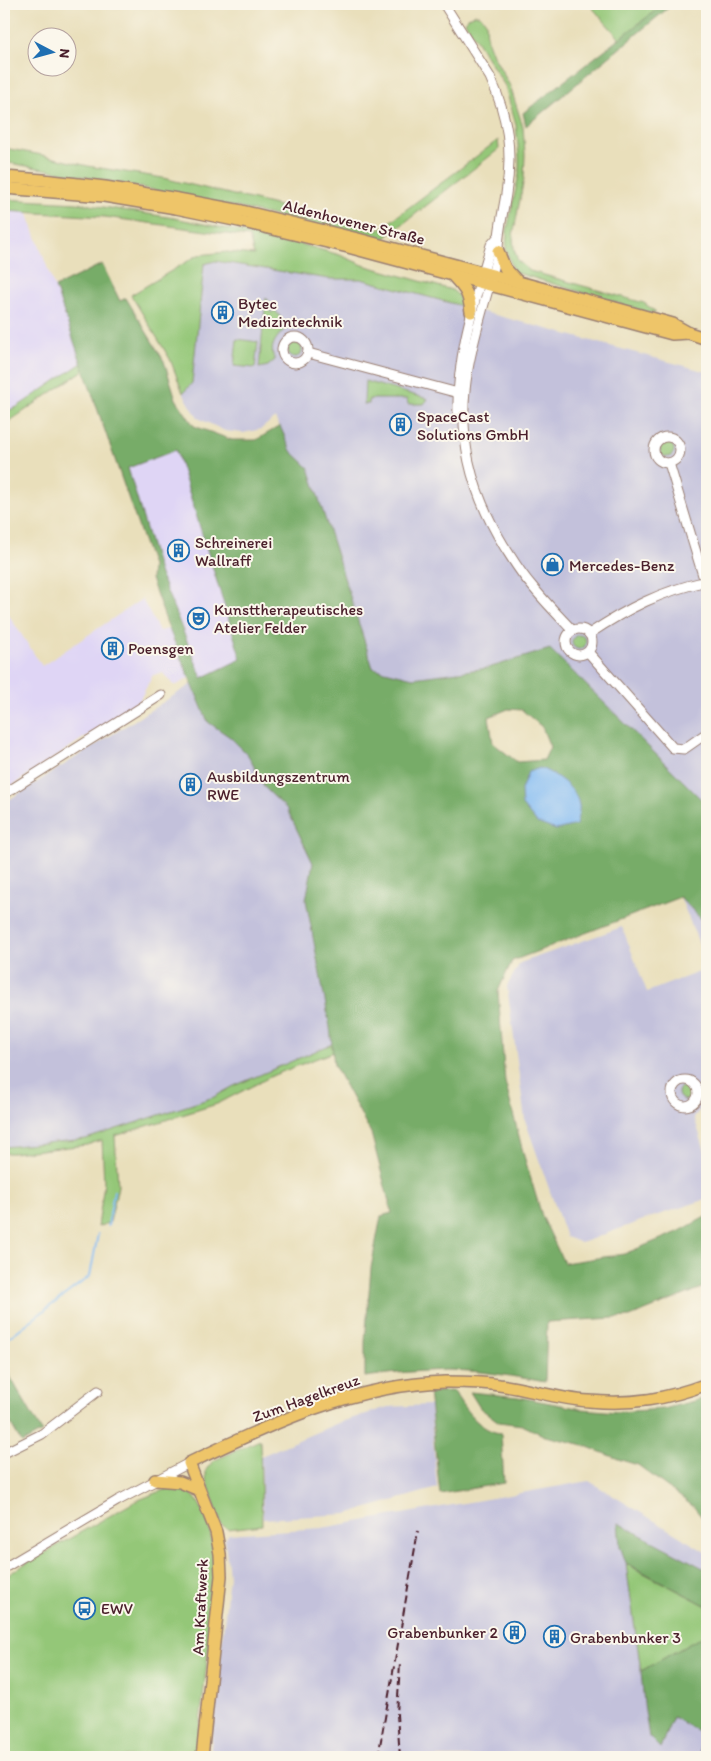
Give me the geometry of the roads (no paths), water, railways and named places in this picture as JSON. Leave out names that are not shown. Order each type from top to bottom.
[{"type":"main road","name":"Aldenhovener Straße","points":[[4,177],[105,187],[242,211],[358,239],[485,279],[672,334],[689,333]]},
{"type":"main road","name":"Aldenhovener Straße","points":[[4,188],[104,196],[185,210],[298,234],[452,276],[518,282],[673,324],[689,333],[707,339]]},
{"type":"main road","points":[[498,251],[505,268],[518,282]]},
{"type":"main road","points":[[452,276],[466,289],[472,312]]},
{"type":"main road","name":"Zum Hagelkreuz","points":[[189,1463],[307,1411],[351,1396],[396,1386],[446,1382],[500,1385],[564,1398],[606,1403],[655,1400],[707,1384]]},
{"type":"main road","name":"Am Kraftwerk","points":[[189,1463],[216,1532],[221,1576],[202,1757]]},
{"type":"main road","points":[[156,1480],[180,1482],[199,1490]]},
{"type":"street","points":[[444,4],[490,78],[502,104],[506,120],[510,158],[498,237],[498,251],[472,312],[465,340],[461,394],[466,452],[472,478],[489,522],[514,563],[571,633]]},
{"type":"street","points":[[461,394],[492,245],[498,237]]},
{"type":"street","points":[[308,353],[461,394]]},
{"type":"street","points":[[588,634],[613,617],[643,601],[675,589],[706,582],[669,463]]},
{"type":"street","points":[[580,630],[588,634],[592,641],[588,652],[580,655],[572,653],[567,647],[567,638],[571,633],[580,630]]},
{"type":"street","points":[[588,652],[673,748],[684,748],[707,733]]},
{"type":"street","points":[[4,794],[161,695]]},
{"type":"street","points":[[697,1091],[707,1088]]},
{"type":"street","points":[[4,1453],[42,1434],[98,1391]]},
{"type":"street","name":"Zum Hagelkreuz","points":[[4,1568],[117,1500],[189,1463]]},
{"type":"water","points":[[540,768],[564,782],[574,792],[579,807],[576,825],[556,830],[537,823],[522,805],[521,790],[528,772]]},
{"type":"waterway","points":[[108,1226],[114,1191]]},
{"type":"waterway","points":[[4,1341],[90,1276],[98,1234]]},
{"type":"railway","points":[[378,1757],[418,1531]]},
{"type":"railway","points":[[400,1663],[397,1715],[400,1757]]},
{"type":"place","name":"Bytec Medizintechnik","points":[[222,312]]},
{"type":"place","name":"SpaceCast Solutions GmbH","points":[[401,425]]},
{"type":"place","name":"Schreinerei Wallraff","points":[[179,551]]},
{"type":"place","name":"Mercedes-Benz","points":[[553,565]]},
{"type":"place","name":"Kunsttherapeutisches Atelier Felder","points":[[198,618]]},
{"type":"place","name":"Poensgen","points":[[112,648]]},
{"type":"place","name":"Ausbildungszentrum RWE","points":[[191,785]]},
{"type":"place","name":"EWV","points":[[85,1608]]},
{"type":"place","name":"Grabenbunker 2","points":[[514,1632]]},
{"type":"place","name":"Grabenbunker 3","points":[[554,1637]]}]
